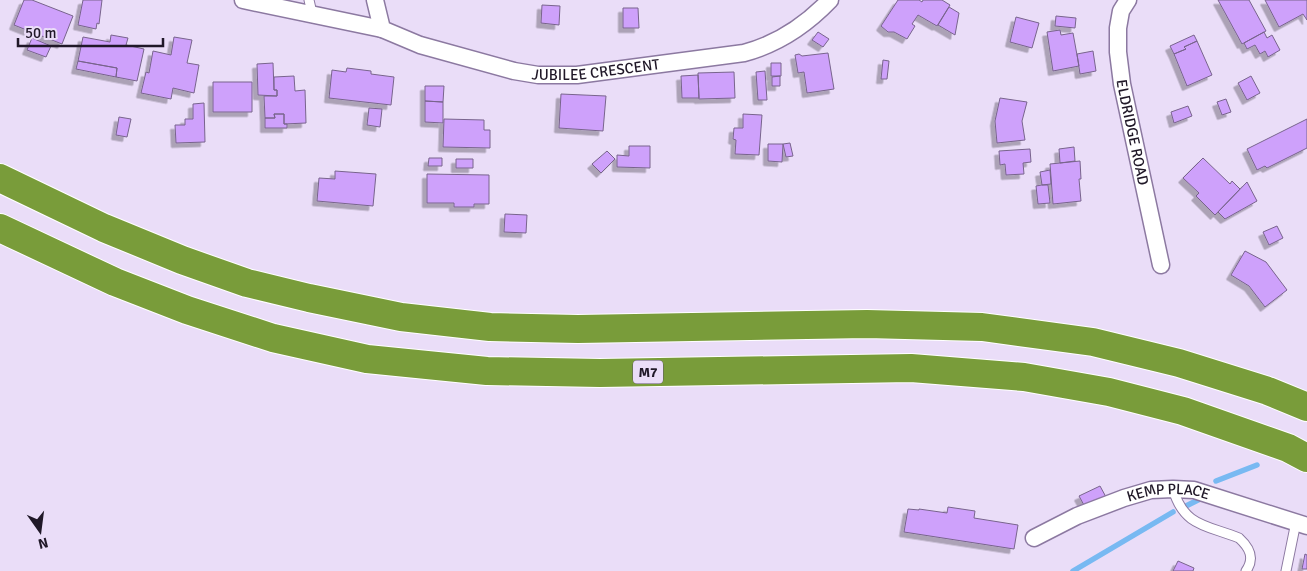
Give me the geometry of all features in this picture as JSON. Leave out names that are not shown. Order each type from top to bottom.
[{"type":"highway","points":[[0,178],[104,228],[192,264],[265,287],[309,298],[401,316],[490,327],[578,329],[866,324],[982,327],[1093,342],[1179,363],[1268,390],[1307,407]]},
{"type":"highway","name":"M7","points":[[0,228],[115,282],[187,310],[273,338],[367,359],[487,371],[600,373],[911,368],[1024,377],[1109,392],[1183,411],[1288,448],[1307,458]]},
{"type":"street","name":"JUBILEE CRESCENT","points":[[243,0],[310,6],[322,17],[382,29],[420,44],[514,71],[538,75],[577,75],[715,58],[761,48],[795,30],[820,11],[830,0]]},
{"type":"street","points":[[375,0],[382,29]]},
{"type":"street","name":"ELDRIDGE ROAD","points":[[1128,0],[1121,11],[1118,52],[1122,84],[1161,266]]},
{"type":"street","name":"KEMP PLACE","points":[[1034,538],[1077,516],[1151,490],[1194,490],[1301,524]]},
{"type":"lane","points":[[1173,489],[1177,502],[1191,520],[1239,538],[1245,544],[1251,556],[1250,565],[1246,571]]},
{"type":"lane","points":[[1286,571],[1301,524]]},
{"type":"building","points":[[24,0],[32,0],[73,16],[62,44],[14,25]]},
{"type":"building","points":[[83,0],[102,0],[99,24],[97,23],[96,29],[78,25]]},
{"type":"building","points":[[898,0],[919,0],[922,2],[923,0],[942,0],[950,5],[937,26],[918,15],[912,24],[915,26],[907,39],[894,32],[888,32],[881,26]]},
{"type":"building","points":[[1218,0],[1249,0],[1266,31],[1242,44]]},
{"type":"building","points":[[1265,0],[1307,0],[1307,20],[1303,14],[1279,27]]},
{"type":"building","points":[[542,5],[560,6],[559,25],[541,23]]},
{"type":"building","points":[[949,7],[959,13],[955,35],[938,25]]},
{"type":"building","points":[[623,8],[638,8],[639,28],[623,28]]},
{"type":"building","points":[[1056,16],[1076,18],[1075,28],[1055,26]]},
{"type":"building","points":[[1016,17],[1039,23],[1032,48],[1010,42]]},
{"type":"building","points":[[1060,30],[1061,35],[1073,33],[1079,66],[1053,71],[1047,32]]},
{"type":"building","points":[[818,32],[829,39],[823,47],[812,40]]},
{"type":"building","points":[[1264,32],[1267,38],[1272,35],[1280,50],[1268,57],[1265,51],[1260,54],[1255,45],[1247,49],[1244,43]]},
{"type":"building","points":[[111,35],[128,38],[126,45],[144,49],[137,81],[116,77],[117,68],[78,61],[83,37],[110,42]]},
{"type":"building","points":[[1194,35],[1197,41],[1184,47],[1186,49],[1174,54],[1170,46]]},
{"type":"building","points":[[174,37],[192,40],[187,63],[199,65],[194,93],[173,88],[171,99],[141,93],[146,72],[149,73],[153,51],[171,55]]},
{"type":"building","points":[[32,38],[51,46],[46,57],[27,50]]},
{"type":"building","points":[[1197,41],[1212,75],[1187,86],[1174,54],[1186,49],[1184,47]]},
{"type":"building","points":[[1093,51],[1096,71],[1080,74],[1077,54]]},
{"type":"building","points":[[828,53],[834,89],[807,93],[804,72],[798,73],[795,55]]},
{"type":"building","points":[[883,60],[889,61],[887,79],[881,79]]},
{"type":"building","points":[[78,61],[117,68],[116,77],[76,69]]},
{"type":"building","points":[[273,63],[274,90],[277,90],[277,96],[258,95],[257,64]]},
{"type":"building","points":[[771,63],[781,63],[781,76],[771,76]]},
{"type":"building","points":[[347,68],[371,71],[371,74],[394,77],[391,105],[329,98],[332,70],[346,72]]},
{"type":"building","points":[[765,71],[767,100],[758,100],[756,72]]},
{"type":"building","points":[[734,72],[735,98],[699,99],[698,73]]},
{"type":"building","points":[[698,75],[699,98],[682,98],[681,76]]},
{"type":"building","points":[[294,76],[295,91],[305,90],[306,123],[284,124],[284,114],[274,114],[275,118],[265,118],[264,96],[277,96],[277,90],[274,90],[274,77]]},
{"type":"building","points":[[780,76],[780,86],[772,86],[772,77]]},
{"type":"building","points":[[1251,76],[1260,93],[1247,100],[1238,83]]},
{"type":"building","points":[[213,82],[252,82],[252,112],[213,112]]},
{"type":"building","points":[[425,86],[444,86],[443,102],[425,101]]},
{"type":"building","points":[[561,94],[606,96],[603,131],[559,128]]},
{"type":"building","points":[[1000,98],[1027,102],[1022,121],[1025,140],[997,143],[995,121]]},
{"type":"building","points":[[1226,99],[1231,112],[1222,115],[1217,102]]},
{"type":"building","points":[[425,101],[443,102],[443,123],[425,122]]},
{"type":"building","points":[[204,103],[205,142],[176,143],[175,125],[185,125],[185,119],[193,119],[193,104]]},
{"type":"building","points":[[1188,106],[1192,116],[1174,123],[1171,112]]},
{"type":"building","points":[[369,108],[382,109],[380,127],[367,125]]},
{"type":"building","points":[[274,114],[284,114],[284,124],[287,124],[287,128],[265,128],[265,118],[275,118]]},
{"type":"building","points":[[743,114],[762,115],[759,155],[735,154],[736,140],[733,139],[734,128],[743,128]]},
{"type":"building","points":[[119,117],[131,119],[127,137],[116,135]]},
{"type":"building","points":[[444,119],[484,120],[484,130],[490,130],[490,148],[443,147]]},
{"type":"building","points":[[1307,119],[1307,148],[1267,168],[1265,166],[1257,170],[1247,149]]},
{"type":"building","points":[[790,143],[793,156],[786,157],[783,144]]},
{"type":"building","points":[[768,144],[783,144],[782,162],[768,161]]},
{"type":"building","points":[[629,146],[650,146],[650,168],[617,167],[617,155],[629,156]]},
{"type":"building","points":[[1074,147],[1075,161],[1060,163],[1059,149]]},
{"type":"building","points":[[1030,149],[1031,162],[1023,163],[1024,174],[1006,175],[1005,164],[1000,165],[999,151]]},
{"type":"building","points":[[607,151],[615,159],[601,173],[592,164]]},
{"type":"building","points":[[429,158],[442,158],[442,166],[428,166]]},
{"type":"building","points":[[1203,158],[1230,184],[1232,181],[1240,189],[1215,215],[1196,196],[1199,193],[1183,178]]},
{"type":"building","points":[[456,159],[473,159],[473,168],[456,168]]},
{"type":"building","points":[[1080,161],[1081,201],[1053,204],[1050,164]]},
{"type":"building","points":[[1050,170],[1051,184],[1042,185],[1040,172]]},
{"type":"building","points":[[335,171],[376,174],[373,206],[317,201],[319,178],[335,179]]},
{"type":"building","points":[[427,174],[489,175],[489,204],[474,204],[474,207],[454,207],[454,203],[427,203]]},
{"type":"building","points":[[1247,182],[1257,201],[1225,219],[1218,212]]},
{"type":"building","points":[[1048,185],[1050,203],[1038,204],[1036,186]]},
{"type":"building","points":[[505,214],[527,215],[526,233],[504,232]]},
{"type":"building","points":[[1277,226],[1283,238],[1269,245],[1263,232]]},
{"type":"building","points":[[1245,251],[1266,262],[1287,290],[1265,307],[1249,286],[1231,275]]},
{"type":"building","points":[[1100,486],[1106,497],[1085,507],[1079,496]]},
{"type":"building","points":[[948,507],[975,511],[974,518],[1018,525],[1014,549],[904,532],[908,509],[947,513]]},
{"type":"building","points":[[1305,554],[1307,555],[1307,569],[1302,569]]},
{"type":"building","points":[[1178,561],[1194,568],[1193,571],[1173,571]]},
{"type":"waterway","points":[[1216,481],[1257,465]]},
{"type":"waterway","points":[[1186,506],[1202,498]]},
{"type":"waterway","points":[[1073,571],[1173,512]]}]
